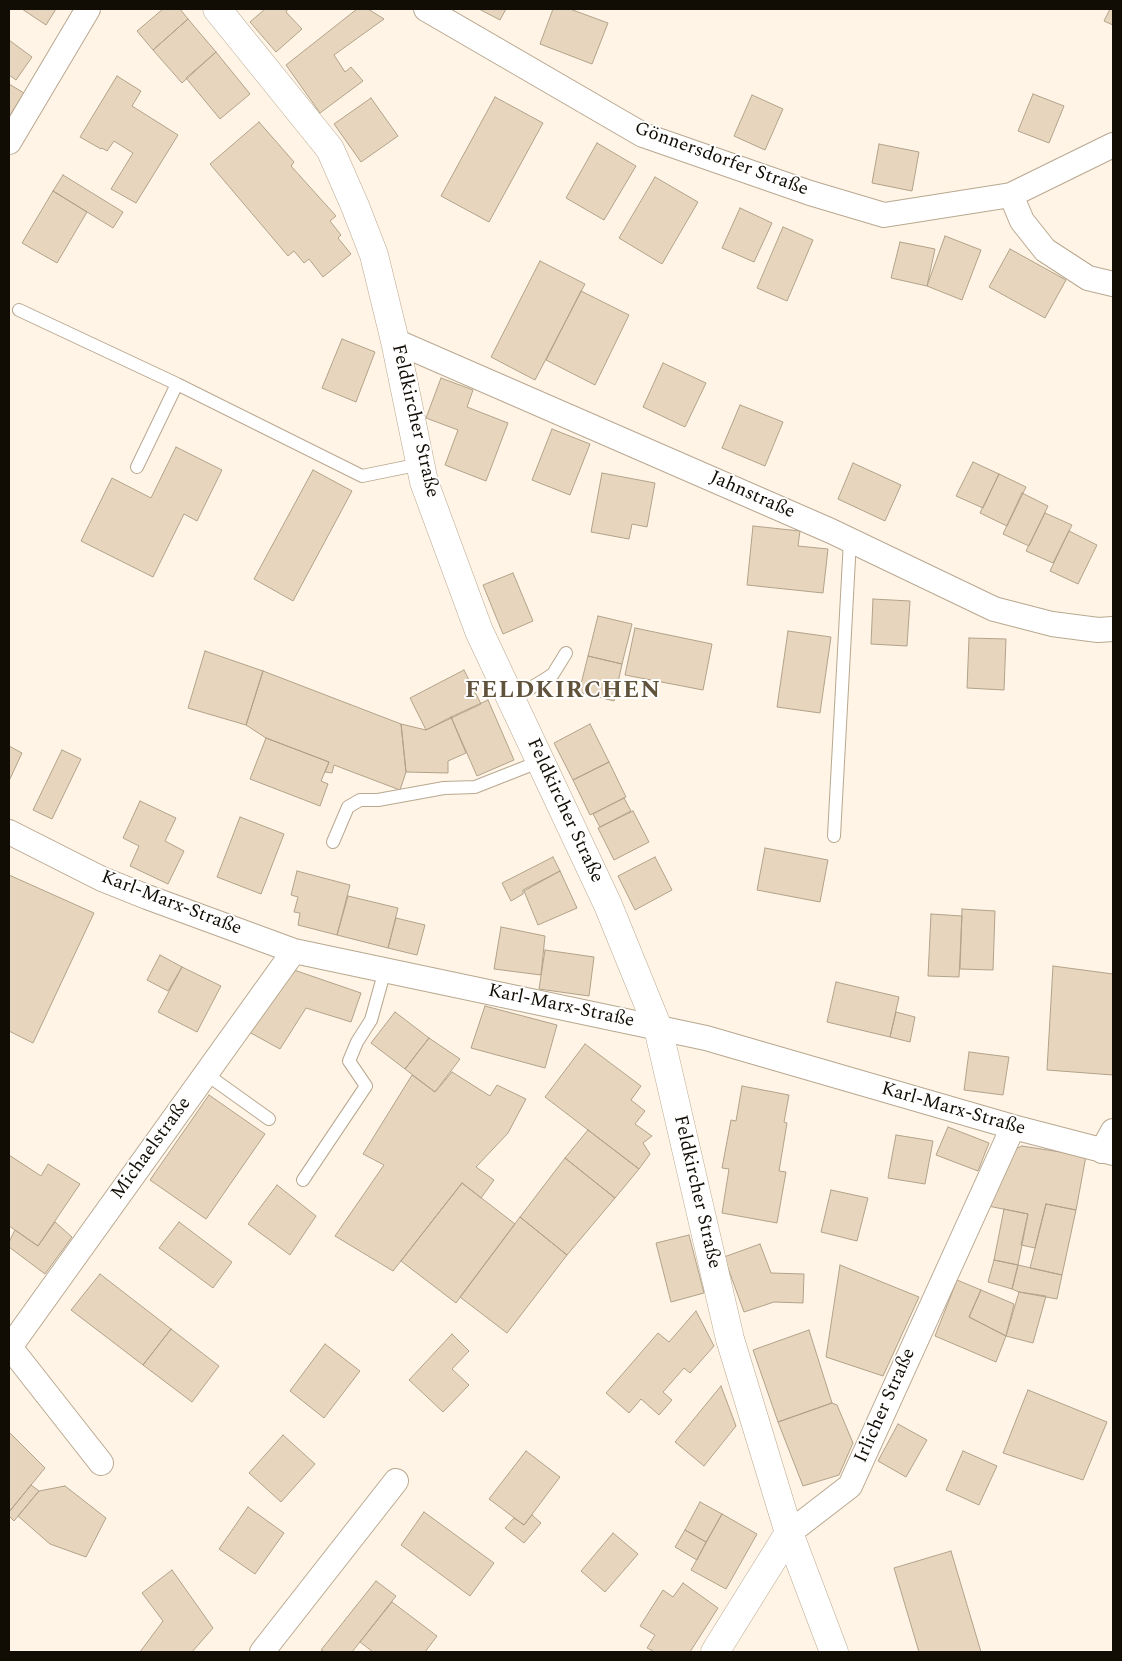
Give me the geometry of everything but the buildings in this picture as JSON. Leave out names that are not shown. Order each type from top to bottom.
[{"type":"street","points":[[9,142],[88,9]]},
{"type":"street","name":"Feldkircher Straße","points":[[217,9],[330,149],[374,255],[395,341],[424,482],[479,631],[608,906],[658,1028],[730,1339],[788,1533],[834,1652]]},
{"type":"street","name":"Gönnersdorfer Straße","points":[[426,9],[453,15],[644,135],[884,216],[1011,195],[1113,145]]},
{"type":"street","points":[[1011,195],[1022,221],[1045,250],[1088,278],[1113,284]]},
{"type":"street","name":"Jahnstraße","points":[[395,341],[672,460],[850,540],[994,609],[1052,624],[1098,630],[1113,629]]},
{"type":"street","name":"Karl-Marx-Straße","points":[[9,832],[111,882],[294,951],[706,1038],[1013,1127],[1108,1152],[1113,1130]]},
{"type":"street","name":"Michaelstraße","points":[[101,1463],[9,1346],[294,951]]},
{"type":"street","name":"Irlicher Straße","points":[[715,1652],[788,1533],[850,1486],[1013,1127]]},
{"type":"street","points":[[262,1652],[396,1481]]},
{"type":"lane","points":[[19,310],[177,384],[362,476],[421,464]]},
{"type":"lane","points":[[136,467],[177,384]]},
{"type":"lane","points":[[834,836],[850,540]]},
{"type":"lane","points":[[512,699],[553,674],[566,654]]},
{"type":"lane","points":[[333,842],[348,807],[360,800],[378,800],[444,788],[475,787],[541,761]]},
{"type":"lane","points":[[303,1180],[366,1086],[349,1062],[357,1042],[371,1020],[385,970]]},
{"type":"lane","points":[[206,1074],[268,1119]]},
{"type":"district","name":"FELDKIRCHEN","points":[[563,692]]}]
